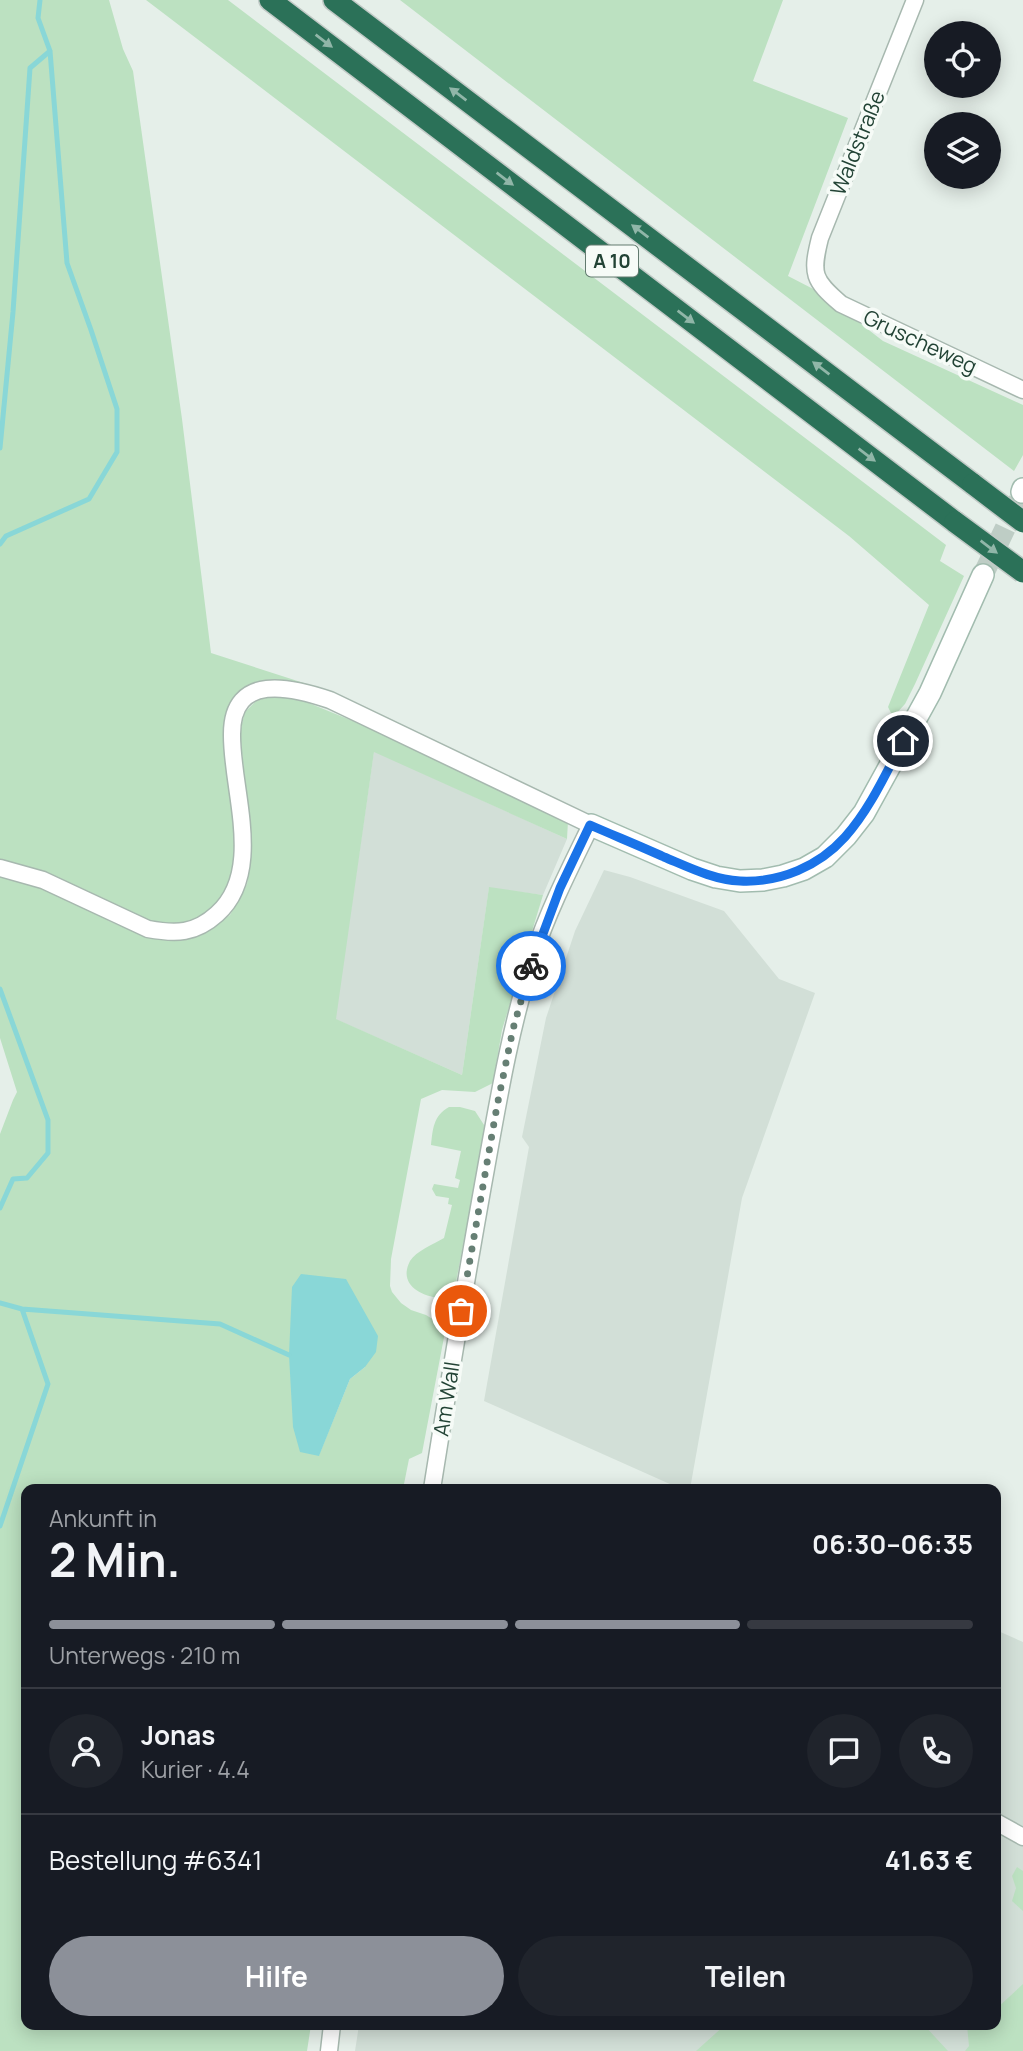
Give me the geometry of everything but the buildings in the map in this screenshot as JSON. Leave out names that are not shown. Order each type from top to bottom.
[{"type":"highway","name":"A 10","points":[[270,0],[1023,572]]},
{"type":"highway","name":"A 10","points":[[334,0],[1023,522]]},
{"type":"street","name":"Waldstraße","points":[[821,288],[815,272],[820,238],[915,0]]},
{"type":"street","name":"Gruscheweg","points":[[821,288],[841,304],[1023,390]]},
{"type":"street","points":[[0,868],[43,880],[148,929],[166,933],[187,931],[206,925],[225,907],[236,887],[241,861],[243,826],[232,732],[237,710],[243,699],[254,692],[271,687],[302,690],[330,699],[590,825],[692,869],[740,881],[783,876],[825,858],[864,813],[930,693],[984,575]]},
{"type":"street","name":"Am Wall","points":[[433,1484],[513,1029],[534,956],[560,888],[590,825]]},
{"type":"street","points":[[1001,1825],[1023,1837]]},
{"type":"street","points":[[329,2051],[331,2030]]},
{"type":"shaded area","points":[[374,751],[567,839],[543,895],[489,888],[462,1075],[335,1019]]},
{"type":"shaded area","points":[[604,870],[724,911],[779,979],[815,993],[742,1198],[691,1484],[670,1484],[484,1401],[529,1147],[522,1137],[546,1018],[575,931]]},
{"type":"shaded area","points":[[1001,1632],[1023,1642],[1023,2051],[911,2051],[892,2030],[1001,2030]]},
{"type":"shaded area","points":[[358,2030],[742,2030],[719,2051],[355,2051]]},
{"type":"green space","points":[[0,0],[109,0],[123,49],[133,71],[182,419],[211,653],[310,685],[268,680],[256,682],[237,695],[226,723],[236,828],[235,864],[223,897],[211,910],[184,922],[172,924],[148,921],[120,910],[67,882],[0,861]]},
{"type":"green space","points":[[146,0],[228,0],[946,545],[940,561],[964,576],[905,704],[893,717],[888,707],[929,605],[849,536]]},
{"type":"green space","points":[[400,0],[783,0],[753,81],[848,118],[788,276],[821,293],[883,341],[1023,405],[1023,455],[1014,471]]},
{"type":"green space","points":[[276,695],[294,697],[375,730],[568,821],[567,839],[374,752],[336,1019],[462,1075],[489,887],[543,895],[502,1030],[493,1083],[475,1092],[442,1090],[421,1099],[391,1259],[390,1286],[401,1303],[434,1320],[445,1332],[422,1453],[409,1459],[404,1484],[21,1484],[21,2030],[310,2030],[307,2051],[0,2051],[0,1134],[17,1092],[0,1038],[0,874],[54,890],[111,922],[147,937],[180,940],[202,935],[230,915],[247,884],[252,851],[240,732],[245,712],[256,701]],"holes":[[[301,1275],[365,1367],[350,1379],[319,1455]]]},
{"type":"green space","points":[[449,1107],[475,1111],[486,1128],[455,1287],[439,1298],[425,1295],[413,1287],[407,1276],[407,1269],[416,1254],[444,1238],[452,1205],[448,1204],[449,1198],[436,1196],[432,1189],[434,1184],[458,1188],[460,1180],[455,1178],[461,1151],[431,1145],[437,1119]]},
{"type":"green space","points":[[1017,1867],[1023,1871],[1023,1911],[1012,1901],[1016,1888],[1012,1876]]},
{"type":"green space","points":[[1023,1984],[1023,2051],[965,2051],[969,2046],[967,2030],[1001,2030],[1001,2004]]},
{"type":"green space","points":[[719,2030],[929,2030],[948,2051],[696,2051]]},
{"type":"water","points":[[301,1274],[346,1279],[378,1336],[376,1352],[365,1367],[350,1379],[319,1456],[300,1452],[293,1427],[289,1355],[292,1287]]},
{"type":"waterway","points":[[0,544],[6,536],[89,499],[117,452],[117,409],[67,263],[50,51],[38,18],[40,0]]},
{"type":"waterway","points":[[0,448],[13,312],[30,68],[50,51]]},
{"type":"waterway","points":[[0,989],[48,1120],[48,1153],[27,1178],[13,1179],[0,1208]]},
{"type":"waterway","points":[[0,1303],[22,1309],[220,1324],[289,1355]]},
{"type":"waterway","points":[[0,1526],[48,1384],[22,1309]]},
{"type":"tunnel","points":[[983,575],[1020,497]]},
{"type":"way so far","points":[[461,1311],[497,1106],[513,1029],[531,966]]},
{"type":"route","points":[[531,966],[560,888],[590,825],[716,877],[740,881],[783,876],[825,858],[846,836],[864,813],[903,741]]}]
